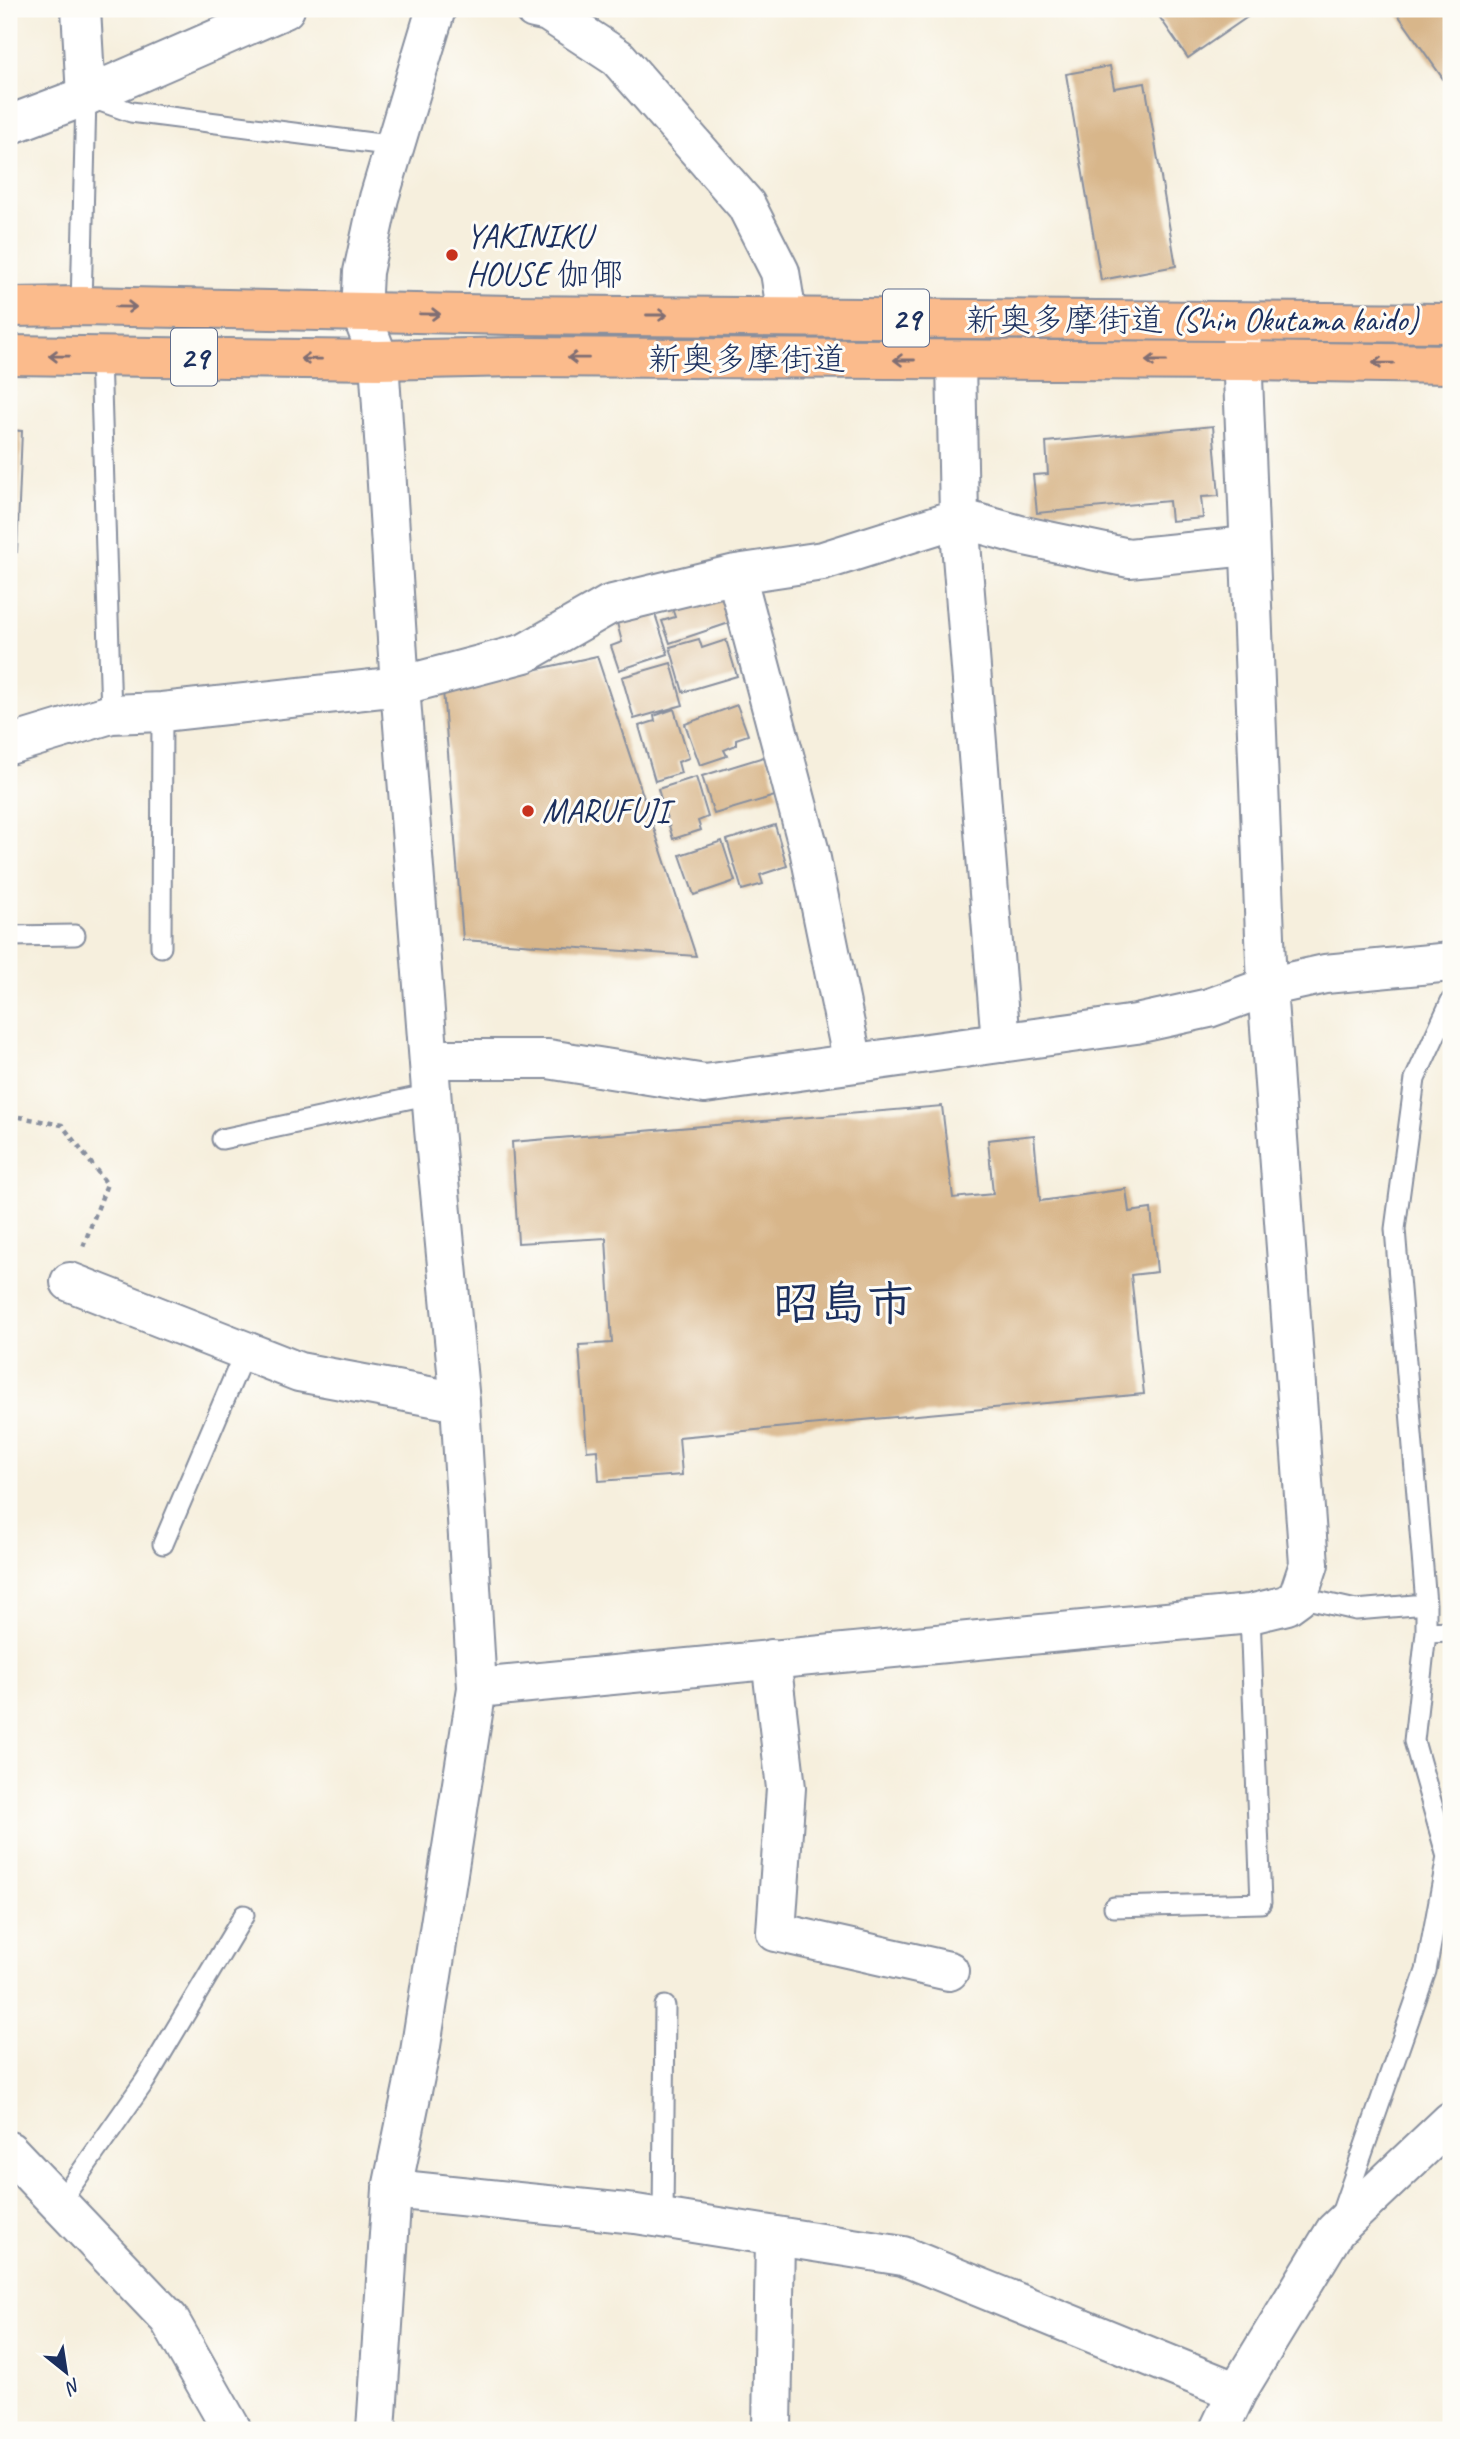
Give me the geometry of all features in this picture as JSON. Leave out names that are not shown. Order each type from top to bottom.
[{"type":"main road","name":"新奥多摩街道 (Shin Okutama kaido)","points":[[9,307],[1451,323]]},
{"type":"main road","name":"29","points":[[9,355],[379,360]]},
{"type":"main road","name":"新奥多摩街道","points":[[379,360],[516,357],[1451,364]]},
{"type":"street","points":[[80,9],[86,96]]},
{"type":"street","points":[[9,125],[86,96],[285,9]]},
{"type":"street","points":[[376,2430],[392,2189],[420,2052],[477,1688],[460,1402],[430,1076],[400,686],[379,360],[361,313],[363,272],[379,198],[436,9]]},
{"type":"street","points":[[534,9],[548,12],[618,58],[746,205],[779,272],[787,316]]},
{"type":"street","points":[[477,1688],[1250,1614],[1287,1605],[1298,1597],[1309,1563],[1267,987],[1241,321]]},
{"type":"street","points":[[956,360],[959,518],[1001,1043]]},
{"type":"street","points":[[9,745],[111,714],[162,712],[400,686],[524,653],[609,605],[736,573],[823,561],[959,518],[1020,536],[1129,558],[1248,546]]},
{"type":"street","points":[[736,573],[809,849],[853,1063]]},
{"type":"street","points":[[430,1076],[548,1059],[705,1084],[1136,1024],[1209,1008],[1267,987],[1325,974],[1451,962]]},
{"type":"street","points":[[70,1282],[299,1372],[460,1402]]},
{"type":"street","points":[[771,1659],[786,1788],[776,1933],[949,1971]]},
{"type":"street","points":[[1219,2430],[1237,2392],[1335,2231],[1451,2121]]},
{"type":"street","points":[[9,2151],[169,2319],[232,2430]]},
{"type":"street","points":[[392,2189],[663,2218],[903,2256],[1237,2392]]},
{"type":"street","points":[[772,2430],[775,2236]]},
{"type":"lane","points":[[81,306],[86,96],[131,112],[395,146]]},
{"type":"lane","points":[[100,356],[111,714]]},
{"type":"lane","points":[[161,947],[162,712]]},
{"type":"lane","points":[[9,936],[75,935]]},
{"type":"lane","points":[[1335,2231],[1426,1971],[1447,1857],[1414,1741],[1426,1632],[1426,1604],[1395,1229],[1415,1079],[1451,1001]]},
{"type":"lane","points":[[222,1139],[430,1076]]},
{"type":"lane","points":[[163,1544],[245,1351]]},
{"type":"lane","points":[[1298,1597],[1356,1610],[1426,1604]]},
{"type":"lane","points":[[1114,1907],[1261,1903],[1250,1614]]},
{"type":"lane","points":[[1426,1632],[1451,1631]]},
{"type":"lane","points":[[58,2205],[145,2081],[244,1914]]},
{"type":"lane","points":[[663,2218],[665,2006]]},
{"type":"path","points":[[9,1115],[62,1125],[107,1184],[70,1282]]},
{"type":"building","points":[[1154,9],[1259,9],[1188,58]]},
{"type":"building","points":[[1394,9],[1451,9],[1451,90]]},
{"type":"building","points":[[1110,66],[1114,88],[1145,83],[1176,266],[1101,280],[1066,74]]},
{"type":"building","points":[[1213,426],[1219,496],[1201,497],[1203,518],[1171,521],[1169,501],[1037,513],[1033,475],[1048,474],[1046,442]]},
{"type":"building","points":[[9,430],[22,431],[17,552],[9,551]]},
{"type":"building","points":[[718,579],[732,622],[670,643],[662,621],[675,617],[668,596]]},
{"type":"building","points":[[654,611],[668,654],[619,670],[611,646],[622,642],[617,623]]},
{"type":"building","points":[[699,639],[702,648],[726,640],[737,676],[683,692],[670,647]]},
{"type":"building","points":[[597,656],[696,956],[463,940],[443,690]]},
{"type":"building","points":[[671,663],[683,705],[634,719],[622,677]]},
{"type":"building","points":[[737,705],[748,735],[736,739],[736,745],[724,750],[727,756],[700,765],[685,724]]},
{"type":"building","points":[[674,709],[689,758],[678,762],[681,773],[655,781],[639,726],[655,721],[654,716]]},
{"type":"building","points":[[767,756],[778,795],[714,814],[702,776]]},
{"type":"building","points":[[696,777],[708,817],[698,821],[701,830],[673,839],[658,789]]},
{"type":"building","points":[[775,825],[787,866],[760,875],[763,884],[742,890],[727,840]]},
{"type":"building","points":[[722,841],[735,881],[694,895],[680,855]]},
{"type":"building","points":[[942,1106],[953,1198],[993,1194],[988,1140],[1034,1135],[1040,1201],[1126,1189],[1129,1212],[1151,1209],[1157,1272],[1131,1275],[1144,1394],[679,1437],[682,1475],[599,1481],[597,1450],[587,1451],[579,1345],[612,1343],[606,1238],[518,1243],[512,1142]]},
{"type":"place","name":"YAKINIKU HOUSE 伽倻","points":[[452,255]]},
{"type":"place","name":"MARUFUJI","points":[[528,811]]},
{"type":"district","name":"昭島市","points":[[843,1303]]}]
